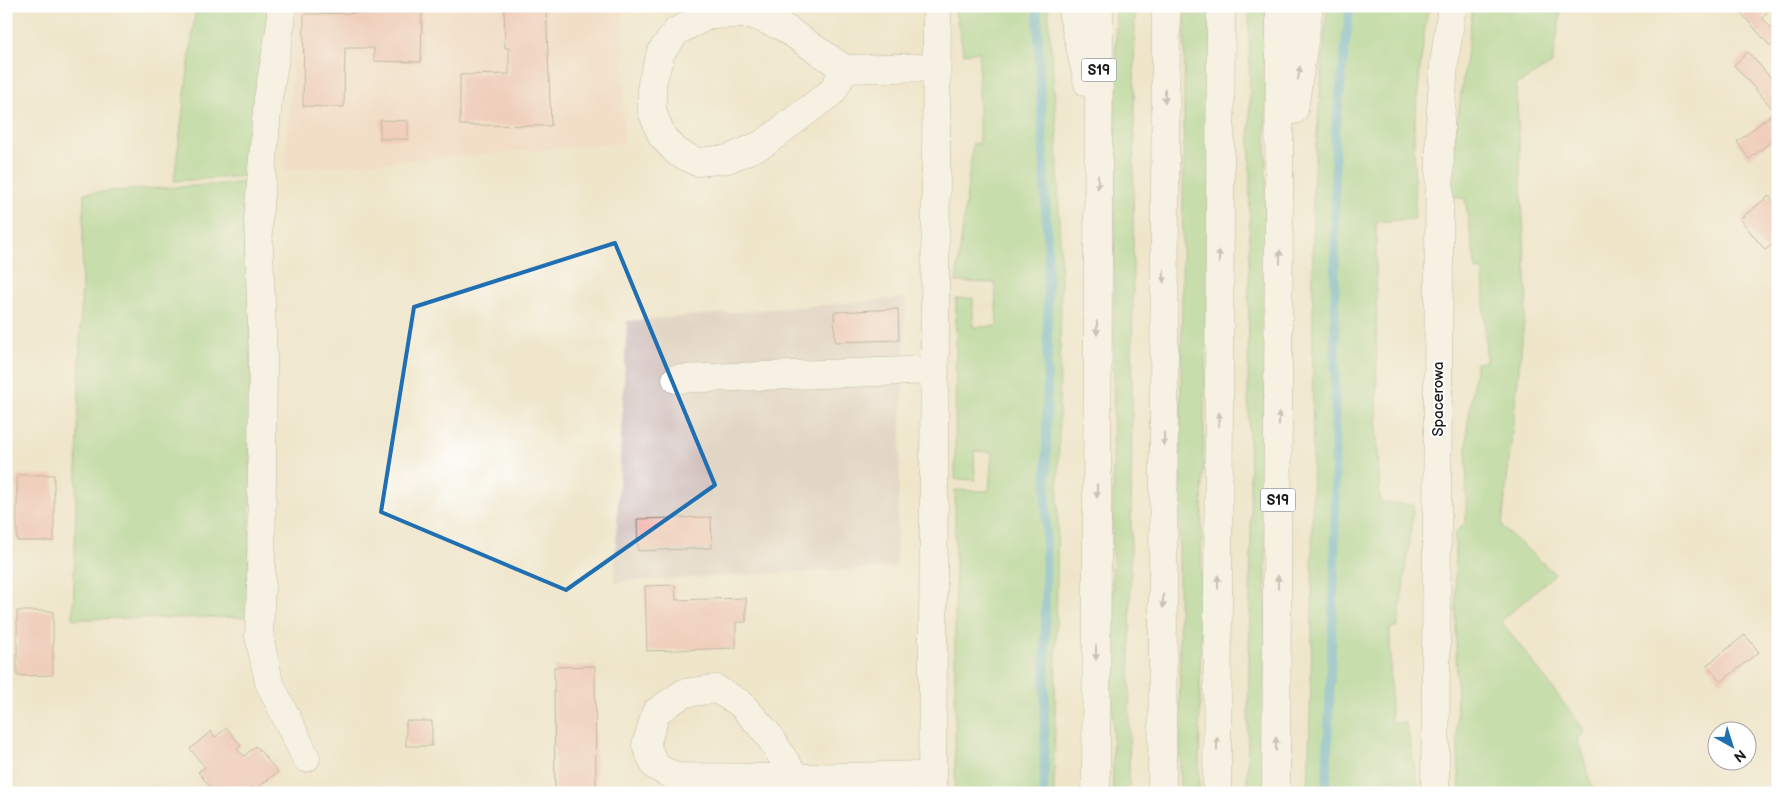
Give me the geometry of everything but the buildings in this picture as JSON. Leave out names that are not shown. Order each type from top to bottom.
[{"type":"main road","points":[[282,6],[268,99],[258,220],[263,359],[259,636],[270,682],[306,758]]},
{"type":"main road","points":[[796,778],[767,733],[740,703],[716,689],[684,693],[656,712],[646,745],[655,766],[675,777],[796,778],[932,784],[937,6]]},
{"type":"main road","points":[[1071,6],[1099,134]]},
{"type":"main road","name":"S19","points":[[1096,793],[1099,6]]},
{"type":"main road","points":[[1162,793],[1166,6]]},
{"type":"main road","points":[[1217,793],[1221,6]]},
{"type":"main road","points":[[1280,6],[1280,208]]},
{"type":"main road","name":"S19","points":[[1276,793],[1280,208],[1309,6]]},
{"type":"main road","name":"Spacerowa","points":[[1436,793],[1440,153],[1444,64],[1452,6]]},
{"type":"main road","points":[[845,69],[832,92],[763,144],[728,160],[696,162],[677,152],[662,136],[652,111],[652,83],[661,52],[677,31],[710,14],[751,14],[782,27],[845,69],[936,67]]},
{"type":"main road","points":[[676,380],[935,370]]},
{"type":"highlighted area","points":[[615,243],[715,485],[566,590],[381,512],[414,307]]},
{"type":"shaded area","points":[[297,6],[624,6],[623,143],[285,170]]},
{"type":"shaded area","points":[[906,298],[896,567],[614,582],[627,321]]},
{"type":"green space","points":[[196,6],[271,6],[247,176],[174,181]]},
{"type":"green space","points":[[954,6],[1048,6],[1057,130],[1061,287],[1054,793],[955,793],[955,490],[989,491],[992,452],[974,451],[975,480],[955,479],[956,299],[973,298],[973,327],[997,326],[995,283],[956,282],[973,143],[979,144],[979,51],[964,54]]},
{"type":"green space","points":[[1116,6],[1135,6],[1129,793],[1113,793],[1112,644]]},
{"type":"green space","points":[[1185,6],[1211,6],[1212,73],[1202,515],[1199,793],[1180,793],[1179,574]]},
{"type":"green space","points":[[1249,6],[1266,6],[1266,793],[1247,793],[1251,533],[1248,391]]},
{"type":"green space","points":[[1327,6],[1429,6],[1424,33],[1414,130],[1415,219],[1376,222],[1377,432],[1380,502],[1414,505],[1398,626],[1390,629],[1391,723],[1406,723],[1418,784],[1418,793],[1308,793],[1312,639],[1313,185]]},
{"type":"green space","points":[[1473,6],[1562,6],[1552,64],[1516,85],[1527,295],[1502,527],[1555,574],[1501,621],[1586,732],[1578,739],[1594,793],[1460,793],[1457,733],[1455,533],[1466,522],[1467,430],[1476,363],[1486,361],[1483,270],[1476,270],[1465,199],[1447,195]]},
{"type":"green space","points":[[252,182],[249,617],[73,619],[84,193]]},
{"type":"waterway","points":[[1037,6],[1048,256],[1044,793]]},
{"type":"waterway","points":[[1326,793],[1335,561],[1335,134],[1350,6]]}]
